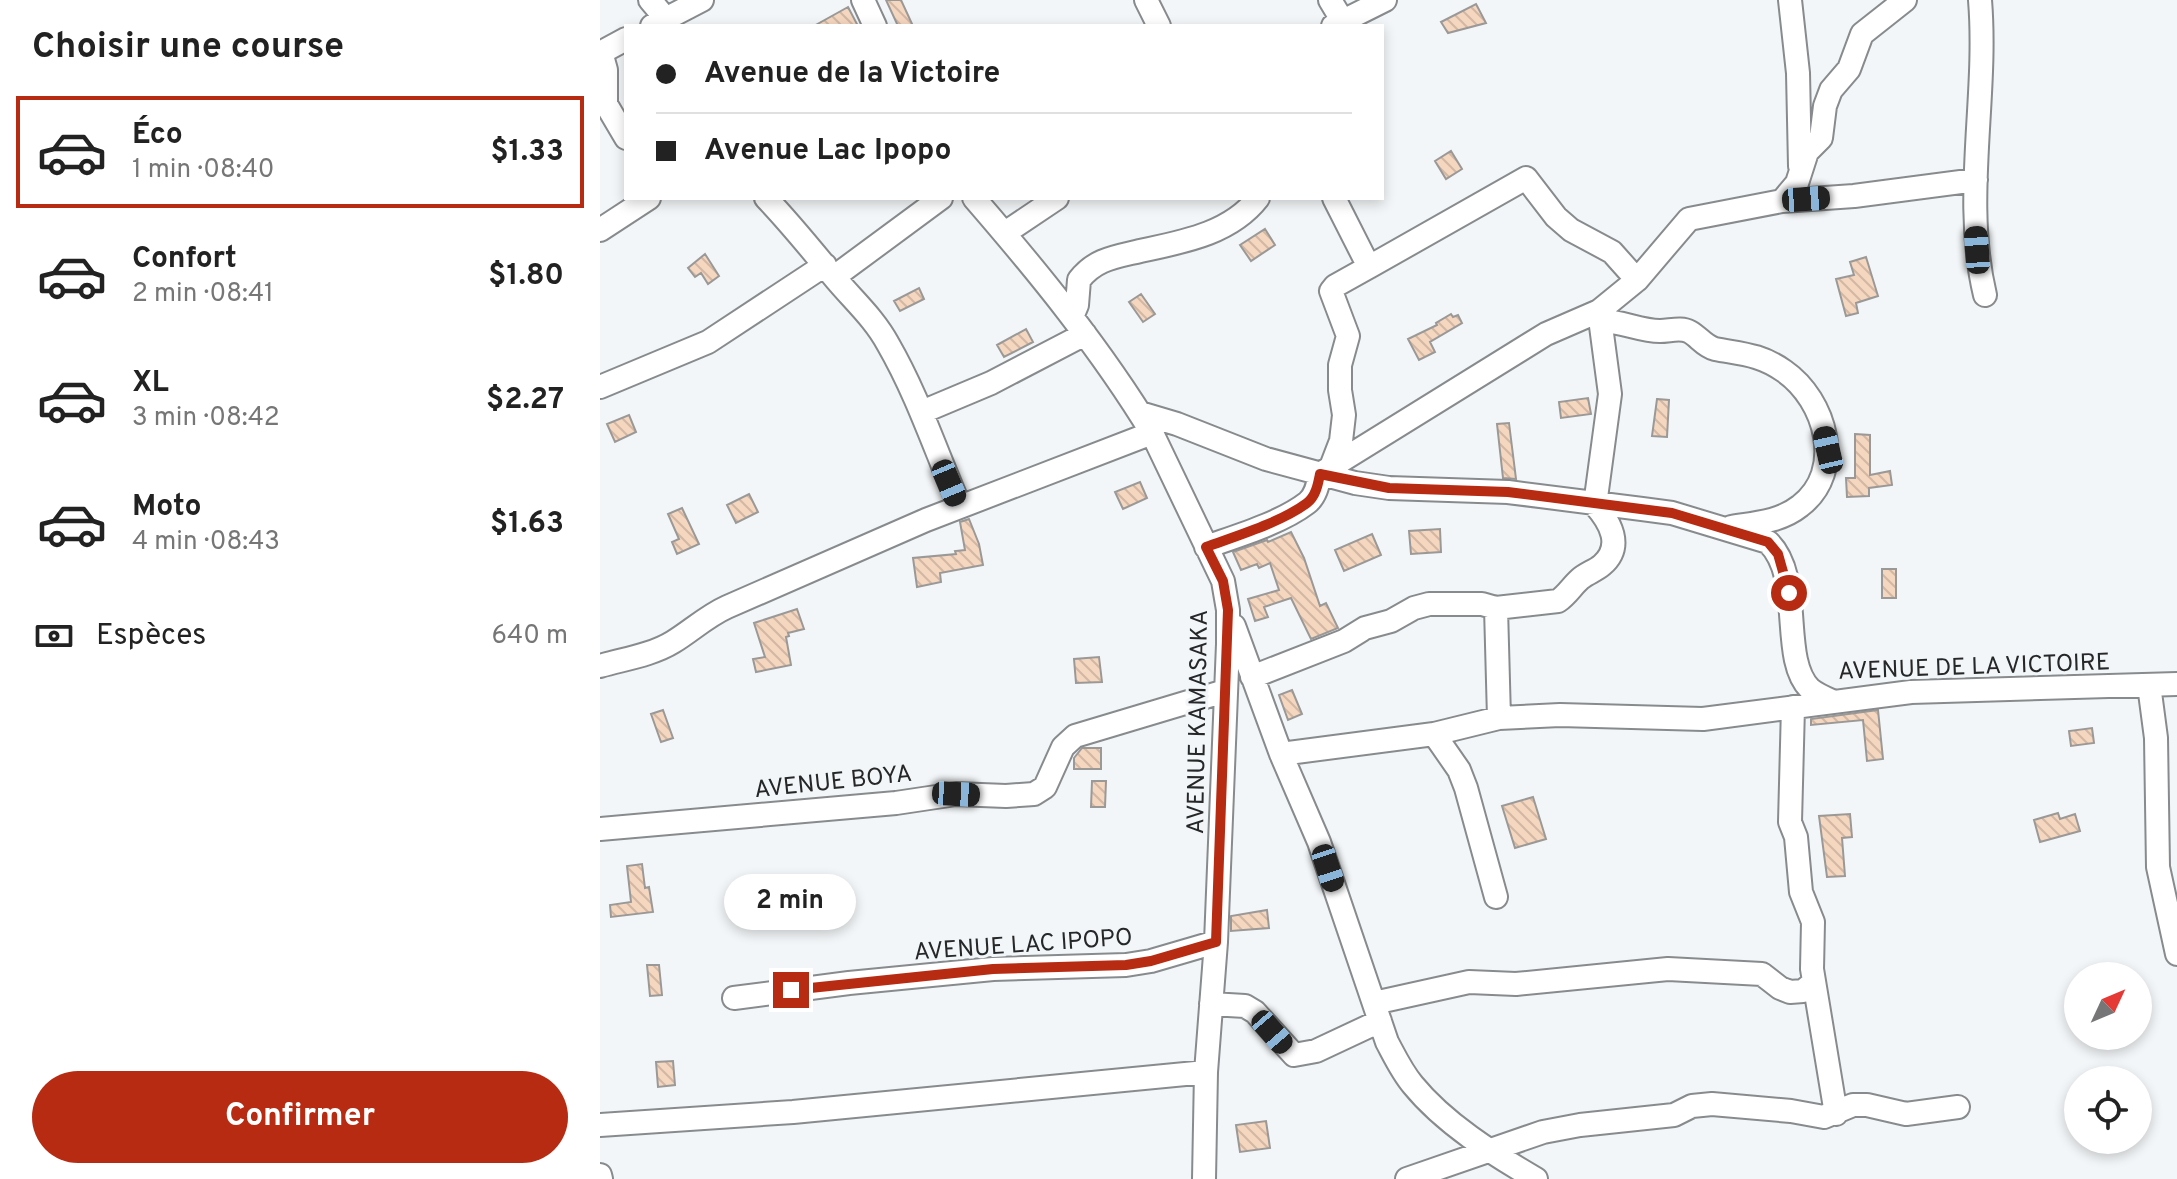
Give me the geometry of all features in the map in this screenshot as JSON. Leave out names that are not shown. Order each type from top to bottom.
[{"type":"street","points":[[650,0],[659,23],[702,0]]},
{"type":"street","points":[[863,0],[874,24]]},
{"type":"street","points":[[1146,0],[1158,24]]},
{"type":"street","points":[[1330,0],[1338,23],[1385,0]]},
{"type":"street","points":[[1790,0],[1798,73],[1800,168]]},
{"type":"street","points":[[1782,201],[1797,183],[1807,152],[1821,138],[1825,106],[1831,90],[1849,69],[1862,34],[1905,0]]},
{"type":"street","points":[[1980,0],[1982,80],[1975,202],[1979,269],[1985,295]]},
{"type":"street","points":[[624,40],[600,52],[606,70],[606,104],[624,135]]},
{"type":"street","points":[[1206,547],[1255,530],[1309,502],[1318,488],[1341,441],[1344,415],[1340,365],[1348,336],[1331,291],[1335,286],[1526,178],[1556,217],[1571,230],[1612,252],[1637,280]]},
{"type":"street","points":[[1326,471],[1546,334],[1600,316],[1637,280],[1689,219],[1782,201],[1854,196],[1976,180]]},
{"type":"street","points":[[600,230],[646,200]]},
{"type":"street","points":[[768,200],[871,317],[887,341],[922,412],[960,507]]},
{"type":"street","points":[[600,387],[708,342],[830,271],[938,200]]},
{"type":"street","name":"AVENUE KAMASAKA","points":[[976,200],[1078,326],[1140,413],[1223,581],[1228,610],[1216,942],[1206,1072],[1204,1179]]},
{"type":"street","points":[[1005,233],[1054,200]]},
{"type":"street","points":[[922,412],[991,383],[1078,326],[1079,280],[1100,260],[1204,235],[1229,224],[1256,200]]},
{"type":"street","points":[[1335,200],[1369,267]]},
{"type":"street","points":[[1252,677],[1429,604],[1471,604],[1496,608],[1558,601],[1576,582],[1605,562],[1614,540],[1609,520],[1595,505],[1610,394],[1600,316]]},
{"type":"street","points":[[1600,316],[1646,330],[1690,332],[1712,348],[1741,351],[1766,361],[1797,381],[1820,416],[1828,450],[1827,466],[1817,488],[1800,506],[1775,520],[1724,529]]},
{"type":"street","name":"AVENUE DE LA VICTOIRE","points":[[1140,413],[1266,459],[1389,488],[1481,489],[1672,513],[1768,542],[1774,547],[1785,573],[1803,679],[1810,689],[1832,701],[1972,688],[2177,684]]},
{"type":"street","points":[[600,666],[657,650],[711,614],[960,507],[1152,433]]},
{"type":"street","points":[[1496,608],[1499,718]]},
{"type":"street","points":[[1228,610],[1281,754],[1319,842],[1387,1042],[1412,1084],[1428,1100],[1489,1152],[1536,1179]]},
{"type":"street","points":[[2149,685],[2156,738],[2158,867],[2177,954]]},
{"type":"street","name":"AVENUE BOYA","points":[[600,829],[896,803],[956,794],[1034,794],[1045,787],[1063,747],[1075,736],[1225,691]]},
{"type":"street","points":[[1281,754],[1434,734],[1499,718],[1560,715],[1703,719],[1832,701]]},
{"type":"street","points":[[1793,707],[1790,822],[1796,837],[1801,892],[1813,922],[1814,982],[1836,1114]]},
{"type":"street","points":[[1434,734],[1462,779],[1496,897]]},
{"type":"street","name":"AVENUE LAC IPOPO","points":[[734,998],[993,969],[1126,965],[1216,942]]},
{"type":"street","points":[[1211,1004],[1245,1006],[1255,1012],[1294,1055],[1316,1051],[1377,1012],[1469,982],[1516,984],[1668,969],[1762,974],[1790,992],[1803,991],[1814,982]]},
{"type":"street","points":[[600,1125],[793,1112],[1206,1072]]},
{"type":"street","points":[[1407,1179],[1543,1132],[1674,1115],[1692,1106],[1712,1104],[1824,1117],[1853,1105],[1906,1114],[1958,1107]]},
{"type":"building","points":[[886,0],[901,0],[912,24],[897,24]]},
{"type":"building","points":[[1476,4],[1486,23],[1448,33],[1441,22]]},
{"type":"building","points":[[848,7],[857,24],[818,24]]},
{"type":"building","points":[[1451,151],[1462,169],[1446,179],[1435,161]]},
{"type":"building","points":[[1265,229],[1275,245],[1251,261],[1240,245]]},
{"type":"building","points":[[705,254],[719,276],[708,284],[701,273],[695,277],[688,268]]},
{"type":"building","points":[[1866,257],[1878,296],[1856,303],[1858,313],[1846,316],[1836,279],[1854,275],[1850,262]]},
{"type":"building","points":[[919,288],[924,299],[900,311],[894,301]]},
{"type":"building","points":[[1141,294],[1155,314],[1143,322],[1129,302]]},
{"type":"building","points":[[1451,314],[1453,317],[1458,315],[1462,323],[1430,342],[1435,352],[1419,360],[1408,339],[1437,325]]},
{"type":"building","points":[[1026,329],[1033,342],[1004,357],[997,345]]},
{"type":"building","points":[[1588,398],[1591,414],[1561,418],[1559,402]]},
{"type":"building","points":[[1657,399],[1669,400],[1667,437],[1652,436]]},
{"type":"building","points":[[629,415],[636,432],[615,442],[607,424]]},
{"type":"building","points":[[1509,423],[1516,479],[1503,478],[1497,424]]},
{"type":"building","points":[[1855,434],[1870,435],[1870,475],[1890,471],[1892,485],[1869,488],[1869,496],[1847,497],[1846,478],[1855,478]]},
{"type":"building","points":[[1140,482],[1147,498],[1123,509],[1115,492]]},
{"type":"building","points":[[749,494],[758,512],[736,523],[727,505]]},
{"type":"building","points":[[682,508],[699,544],[677,554],[672,542],[679,539],[668,514]]},
{"type":"building","points":[[969,519],[983,565],[940,573],[941,582],[917,587],[913,558],[956,554],[955,551],[965,550],[960,522]]},
{"type":"building","points":[[1440,529],[1441,552],[1411,554],[1409,531]]},
{"type":"building","points":[[1291,532],[1304,558],[1320,606],[1326,603],[1338,628],[1311,639],[1291,598],[1264,607],[1268,617],[1255,621],[1248,599],[1279,590],[1270,563],[1241,570],[1233,552]]},
{"type":"building","points":[[1372,534],[1381,555],[1344,571],[1335,550]]},
{"type":"building","points":[[1882,569],[1896,569],[1896,598],[1882,598]]},
{"type":"building","points":[[797,609],[804,629],[788,633],[786,637],[791,665],[756,672],[753,659],[765,657],[754,623]]},
{"type":"building","points":[[1099,657],[1102,682],[1076,683],[1074,659]]},
{"type":"building","points":[[1292,690],[1302,714],[1288,720],[1279,695]]},
{"type":"building","points":[[663,710],[673,738],[661,742],[651,714]]},
{"type":"building","points":[[1878,710],[1883,759],[1867,761],[1863,720],[1811,725],[1811,719]]},
{"type":"building","points":[[2092,728],[2094,743],[2071,746],[2069,731]]},
{"type":"building","points":[[1082,748],[1101,748],[1101,769],[1074,769],[1074,758]]},
{"type":"building","points":[[1092,781],[1106,781],[1105,807],[1091,807]]},
{"type":"building","points":[[1533,797],[1546,839],[1515,848],[1502,806]]},
{"type":"building","points":[[2058,813],[2060,819],[2075,814],[2080,831],[2040,842],[2034,820]]},
{"type":"building","points":[[1850,814],[1852,837],[1842,838],[1845,876],[1827,877],[1819,816]]},
{"type":"building","points":[[642,864],[645,888],[649,887],[653,912],[611,917],[610,905],[631,902],[627,866]]},
{"type":"building","points":[[1267,910],[1269,928],[1231,931],[1231,916]]},
{"type":"building","points":[[647,965],[659,965],[662,995],[650,996]]},
{"type":"building","points":[[673,1061],[675,1085],[658,1087],[656,1062]]},
{"type":"building","points":[[1266,1121],[1270,1148],[1240,1152],[1236,1125]]},
{"type":"route","points":[[791,990],[993,969],[1126,965],[1216,942],[1228,610],[1223,581],[1206,547],[1255,530],[1309,502],[1318,488],[1320,474],[1389,488],[1481,489],[1672,513],[1768,542],[1778,554],[1789,593]]}]
